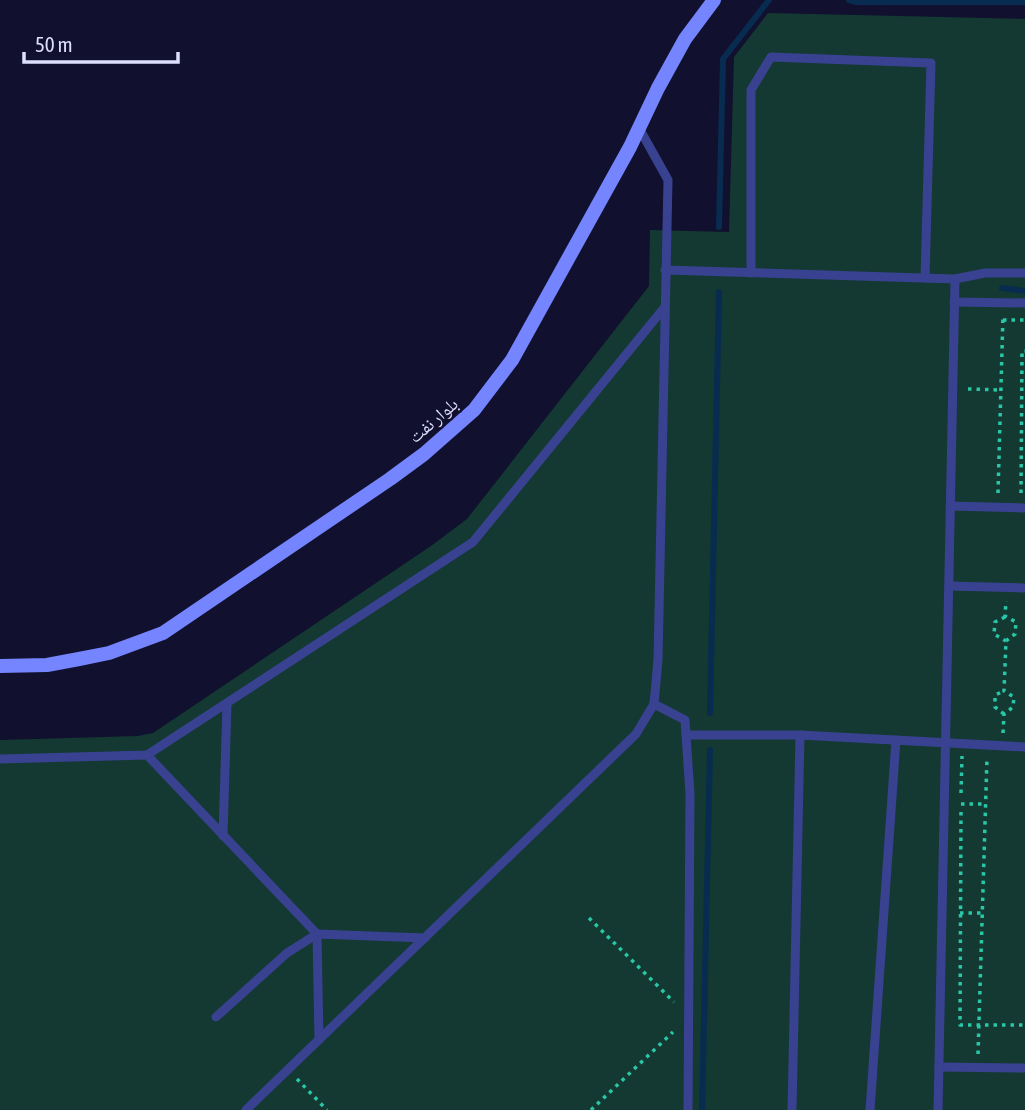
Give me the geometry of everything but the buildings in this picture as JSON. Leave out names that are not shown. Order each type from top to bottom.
[{"type":"street","name":"بلوار نفت","points":[[0,666],[47,665],[79,659],[119,650],[163,633],[424,454],[474,410],[512,360],[685,39],[714,0]]},
{"type":"lane","points":[[751,273],[751,90],[771,57],[783,57],[931,63],[925,278]]},
{"type":"lane","points":[[246,1110],[636,734],[654,704],[658,660],[668,180],[639,128]]},
{"type":"lane","points":[[665,270],[955,279],[985,273],[1025,273]]},
{"type":"lane","points":[[938,1110],[955,279]]},
{"type":"lane","points":[[954,302],[1025,303]]},
{"type":"lane","points":[[0,759],[146,755],[473,541],[664,309]]},
{"type":"lane","points":[[950,506],[1023,508]]},
{"type":"lane","points":[[949,586],[1025,588]]},
{"type":"lane","points":[[223,836],[227,703]]},
{"type":"lane","points":[[654,704],[685,720],[690,794],[688,1110]]},
{"type":"lane","points":[[686,735],[800,735],[1025,747]]},
{"type":"lane","points":[[792,1110],[800,735]]},
{"type":"lane","points":[[870,1110],[896,740]]},
{"type":"lane","points":[[146,755],[317,934],[319,1040]]},
{"type":"lane","points":[[216,1017],[287,953],[317,934],[425,938]]},
{"type":"lane","points":[[939,1067],[1025,1068]]},
{"type":"path","points":[[998,507],[1003,303]]},
{"type":"path","points":[[1003,320],[1025,320]]},
{"type":"path","points":[[1023,508],[1022,351],[1025,351]]},
{"type":"path","points":[[953,389],[1001,390]]},
{"type":"path","points":[[1005,616],[1006,588]]},
{"type":"path","points":[[1004,691],[1006,641],[1015,634],[1016,622],[1005,616]]},
{"type":"path","points":[[1005,616],[995,622],[994,634],[1006,641]]},
{"type":"path","points":[[1002,746],[1004,714],[1013,707],[1014,697],[1004,691]]},
{"type":"path","points":[[1004,691],[995,695],[995,707],[1004,714]]},
{"type":"path","points":[[963,744],[960,1025],[1025,1025]]},
{"type":"path","points":[[978,1068],[984,804],[988,745]]},
{"type":"path","points":[[961,804],[984,804]]},
{"type":"path","points":[[960,913],[981,913]]},
{"type":"path","points":[[589,918],[689,1016],[591,1110]]},
{"type":"path","points":[[288,1070],[327,1110]]},
{"type":"green space","points":[[768,13],[1025,19],[1025,1110],[0,1110],[0,740],[138,736],[153,733],[467,519],[649,286],[650,230],[729,232],[734,57]]},
{"type":"waterway","points":[[719,227],[723,59],[769,0]]},
{"type":"waterway","points":[[849,0],[1025,2]]},
{"type":"waterway","points":[[1002,288],[1025,291]]},
{"type":"waterway","points":[[710,713],[719,292]]},
{"type":"waterway","points":[[702,1110],[710,750]]}]
